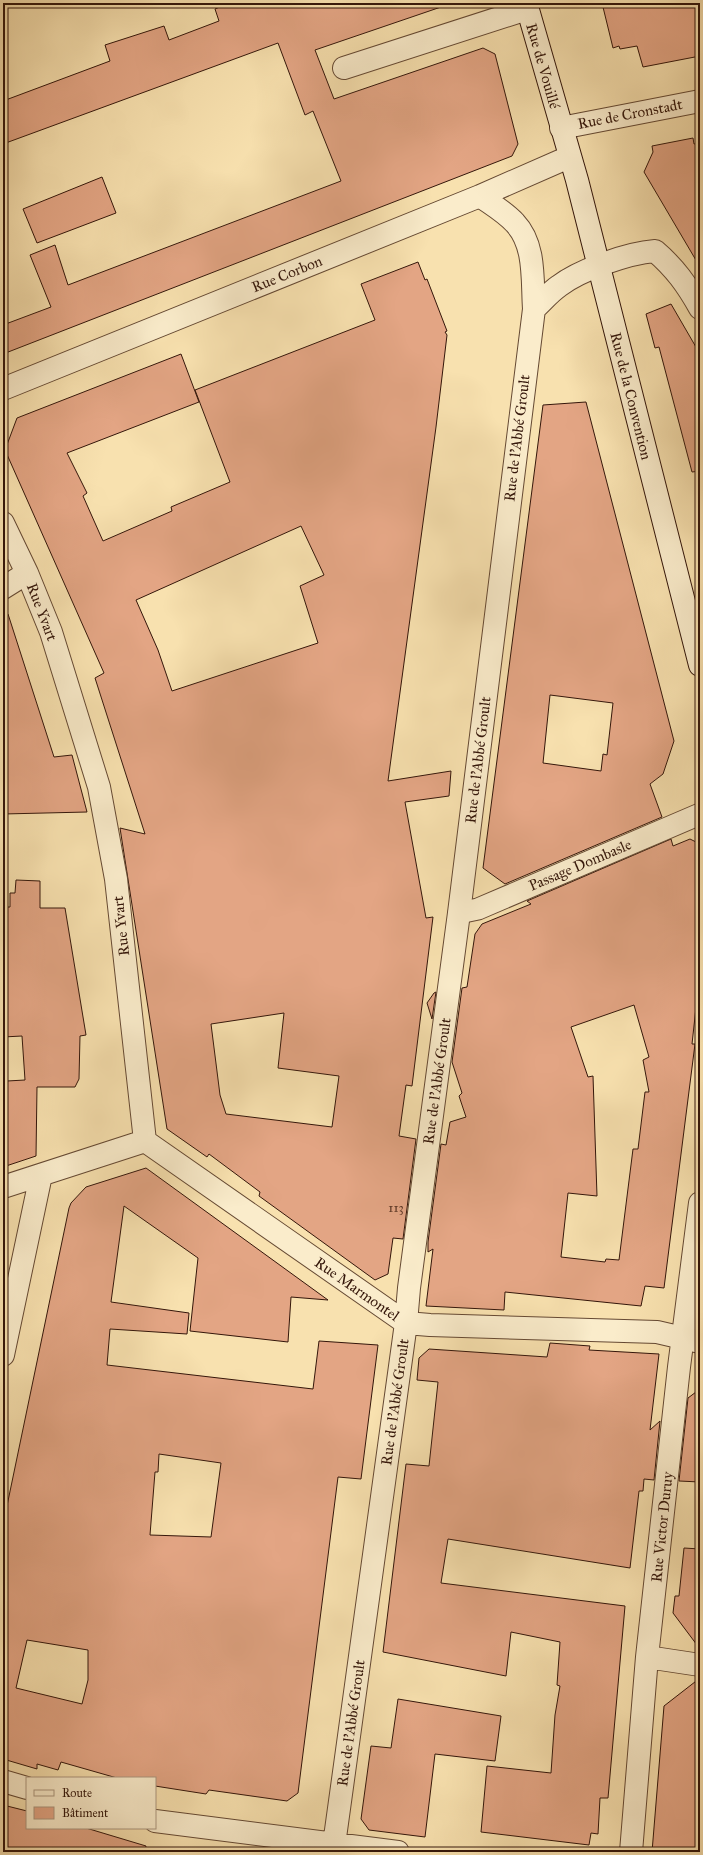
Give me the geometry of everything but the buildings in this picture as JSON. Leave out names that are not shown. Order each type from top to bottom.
[{"type":"street","points":[[344,68],[527,6]]},
{"type":"street","name":"Rue de Vouillé","points":[[527,6],[561,128]]},
{"type":"street","name":"Rue de Cronstadt","points":[[561,128],[700,100]]},
{"type":"street","name":"Rue de la Convention","points":[[561,128],[598,266],[700,665]]},
{"type":"street","name":"Rue Corbon","points":[[3,389],[480,196],[569,157]]},
{"type":"street","name":"Rue de l'Abbé Groult","points":[[334,1848],[406,1323],[409,1288],[459,913],[534,309],[530,253],[525,237],[514,222],[480,196]]},
{"type":"street","points":[[534,309],[559,286],[598,266],[644,252],[655,251],[685,281],[700,308]]},
{"type":"street","name":"Rue Yvart","points":[[3,523],[27,573],[51,632],[99,787],[116,879],[145,1141]]},
{"type":"street","points":[[3,588],[27,573]]},
{"type":"street","name":"Passage Dombasle","points":[[459,913],[478,908],[700,814]]},
{"type":"street","points":[[3,1188],[145,1141]]},
{"type":"street","name":"Rue Marmontel","points":[[145,1141],[406,1323],[657,1332],[692,1340]]},
{"type":"street","points":[[3,1355],[40,1175]]},
{"type":"street","name":"Rue Victor Duruy","points":[[631,1852],[647,1657],[692,1340],[700,1203]]},
{"type":"street","points":[[647,1657],[700,1665]]},
{"type":"street","points":[[3,1781],[26,1788]]},
{"type":"street","points":[[156,1821],[334,1848],[398,1852]]}]
